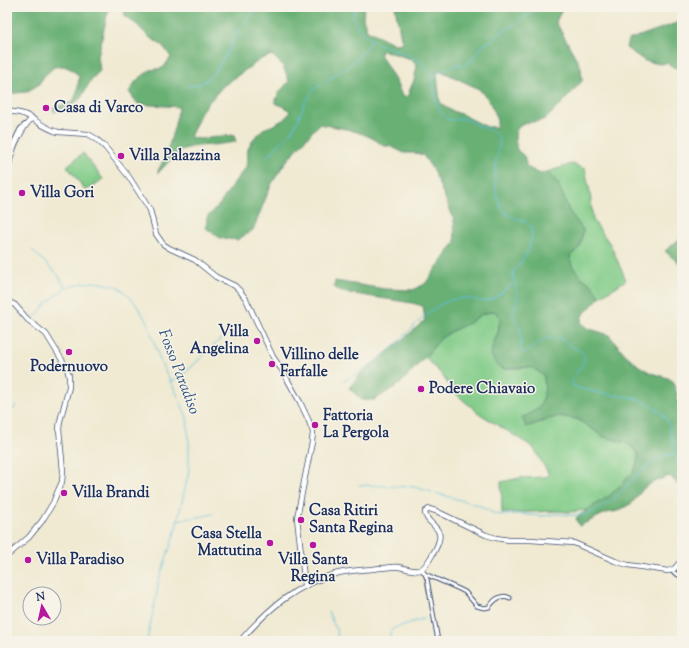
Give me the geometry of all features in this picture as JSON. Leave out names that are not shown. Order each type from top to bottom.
[{"type":"street","points":[[7,111],[23,114],[54,131],[88,134],[95,138],[105,147],[129,177],[150,210],[156,234],[163,244],[195,260],[212,274],[235,286],[246,299],[270,351],[300,402],[310,423],[312,432],[313,438],[297,518],[305,586]]},
{"type":"street","points":[[7,156],[20,129],[32,118]]},
{"type":"street","points":[[7,188],[11,155],[26,124]]},
{"type":"street","points":[[7,301],[15,306],[26,319],[42,330],[48,337],[67,368],[70,380],[59,429],[63,471],[62,482],[53,503],[38,526],[29,537],[7,556]]},
{"type":"street","points":[[423,572],[440,538],[438,530],[425,516],[426,510],[430,509],[486,535],[499,539],[578,544],[619,563],[650,569],[671,571],[682,577]]},
{"type":"street","points":[[671,571],[682,560]]},
{"type":"street","points":[[240,641],[256,623],[277,604],[295,591],[333,575],[350,572],[396,567],[417,570],[465,592],[477,606],[484,608],[489,607],[492,602],[498,598],[510,598]]},
{"type":"street","points":[[423,572],[427,579],[438,641]]},
{"type":"green space","points":[[7,7],[109,7],[98,56],[100,71],[91,80],[81,98],[70,107],[54,112],[53,108],[73,102],[77,92],[79,77],[73,70],[64,66],[54,67],[45,75],[38,85],[26,92],[7,94]]},
{"type":"green space","points":[[122,7],[364,7],[363,18],[367,30],[395,44],[402,43],[395,7],[563,7],[556,22],[581,67],[582,81],[546,118],[523,124],[516,130],[515,136],[517,150],[524,156],[527,167],[538,173],[547,172],[558,183],[569,211],[583,230],[580,247],[570,256],[572,266],[581,277],[592,285],[600,297],[582,316],[581,323],[587,328],[609,335],[625,354],[639,366],[651,373],[668,378],[674,382],[679,406],[682,406],[680,464],[682,467],[682,489],[670,476],[653,482],[643,489],[632,503],[618,511],[606,513],[579,526],[576,518],[608,497],[633,472],[637,464],[638,454],[634,448],[626,443],[604,437],[577,419],[559,416],[526,427],[522,417],[535,411],[542,402],[544,396],[544,376],[533,368],[503,369],[496,365],[491,355],[493,344],[498,333],[500,319],[495,311],[482,314],[441,338],[400,384],[374,400],[362,400],[349,388],[362,372],[425,320],[423,306],[342,292],[334,287],[335,281],[385,289],[413,290],[425,284],[455,242],[454,219],[433,170],[423,155],[404,153],[390,146],[383,146],[370,137],[362,134],[319,124],[284,164],[271,185],[253,230],[237,240],[220,238],[206,228],[207,217],[220,204],[246,167],[248,149],[254,138],[263,129],[286,118],[290,112],[285,107],[275,103],[278,94],[289,81],[283,66],[272,55],[261,59],[223,86],[202,110],[190,137],[200,139],[234,135],[236,142],[195,146],[180,150],[158,173],[171,140],[179,107],[138,104],[129,92],[136,81],[150,70],[163,68],[171,57],[163,46],[149,37],[136,24],[126,17]],"holes":[[[382,50],[411,59],[417,66],[414,80],[407,97],[402,96],[380,54]],[[439,70],[479,89],[488,99],[497,117],[497,127],[487,127],[450,110],[440,102],[437,73]]]},
{"type":"green space","points":[[682,21],[682,71],[666,63],[660,64],[645,61],[626,48],[628,40]]},
{"type":"green space","points":[[83,153],[103,179],[86,191],[67,166]]},
{"type":"green space","points":[[572,164],[585,169],[590,192],[593,220],[610,244],[626,280],[600,297],[592,285],[581,277],[572,266],[570,256],[580,247],[583,230],[569,211],[565,200],[547,172]]},
{"type":"green space","points":[[682,237],[682,266],[665,251]]},
{"type":"green space","points":[[495,311],[500,319],[498,333],[493,344],[503,369],[528,367],[533,368],[544,376],[545,395],[540,406],[528,415],[526,427],[559,416],[577,419],[604,437],[626,443],[634,448],[638,454],[637,464],[633,472],[608,497],[587,510],[568,512],[502,513],[501,482],[520,478],[545,477],[549,475],[533,447],[480,414],[463,400],[453,391],[442,375],[425,357],[441,338],[482,314]]},
{"type":"waterway","points":[[187,86],[201,84],[215,72],[232,44],[237,31],[253,14],[255,7]]},
{"type":"waterway","points":[[357,7],[354,12],[354,19],[364,34],[378,44],[409,56],[424,65],[432,78],[438,107],[446,118],[450,120],[467,119],[477,125],[491,130],[498,136],[499,142],[495,180],[499,202],[505,212],[527,223],[532,232],[527,253],[513,272],[517,297],[513,315],[520,329],[521,351],[525,353],[542,341],[551,338],[564,340],[580,351],[584,355],[584,359],[581,367],[573,378],[572,385],[578,388],[604,394],[638,399],[661,413],[669,425],[677,463],[682,471]]},
{"type":"waterway","points":[[432,78],[442,71],[457,64],[465,65],[469,63],[481,47],[532,12]]},
{"type":"waterway","points":[[266,158],[293,130],[304,104],[314,89],[347,68],[359,57],[371,41]]},
{"type":"waterway","points":[[32,250],[58,275],[65,287]]},
{"type":"waterway","name":"Fosso Paradiso","points":[[34,318],[48,302],[65,288],[83,283],[94,282],[117,286],[135,303],[147,321],[161,363],[187,417],[189,444],[188,475],[176,529],[158,583],[147,641]]},
{"type":"waterway","points":[[344,381],[381,357],[433,309],[448,301],[459,298],[487,301],[497,296],[513,284]]},
{"type":"waterway","points":[[170,382],[185,373],[228,332]]},
{"type":"waterway","points":[[7,412],[15,408],[16,405]]},
{"type":"waterway","points":[[359,485],[414,487],[478,505],[495,514],[502,515],[580,515],[597,510],[615,498],[642,470],[666,455],[675,454]]},
{"type":"waterway","points":[[178,520],[213,514]]},
{"type":"waterway","points":[[328,612],[336,629],[339,641]]},
{"type":"waterway","points":[[389,641],[391,630],[426,618]]},
{"type":"place","name":"Casa di Varco","points":[[46,108]]},
{"type":"place","name":"Villa Palazzina","points":[[121,156]]},
{"type":"place","name":"Villa Gori","points":[[22,193]]},
{"type":"place","name":"Villa Angelina","points":[[257,341]]},
{"type":"place","name":"Podernuovo","points":[[69,352]]},
{"type":"place","name":"Villino delle Farfalle","points":[[272,364]]},
{"type":"place","name":"Podere Chiavaio","points":[[421,389]]},
{"type":"place","name":"Fattoria La Pergola","points":[[315,425]]},
{"type":"place","name":"Villa Brandi","points":[[64,493]]},
{"type":"place","name":"Casa Ritiri Santa Regina","points":[[301,520]]},
{"type":"place","name":"Casa Stella Mattutina","points":[[270,543]]},
{"type":"place","name":"Villa Santa Regina","points":[[313,545]]},
{"type":"place","name":"Villa Paradiso","points":[[28,560]]}]
